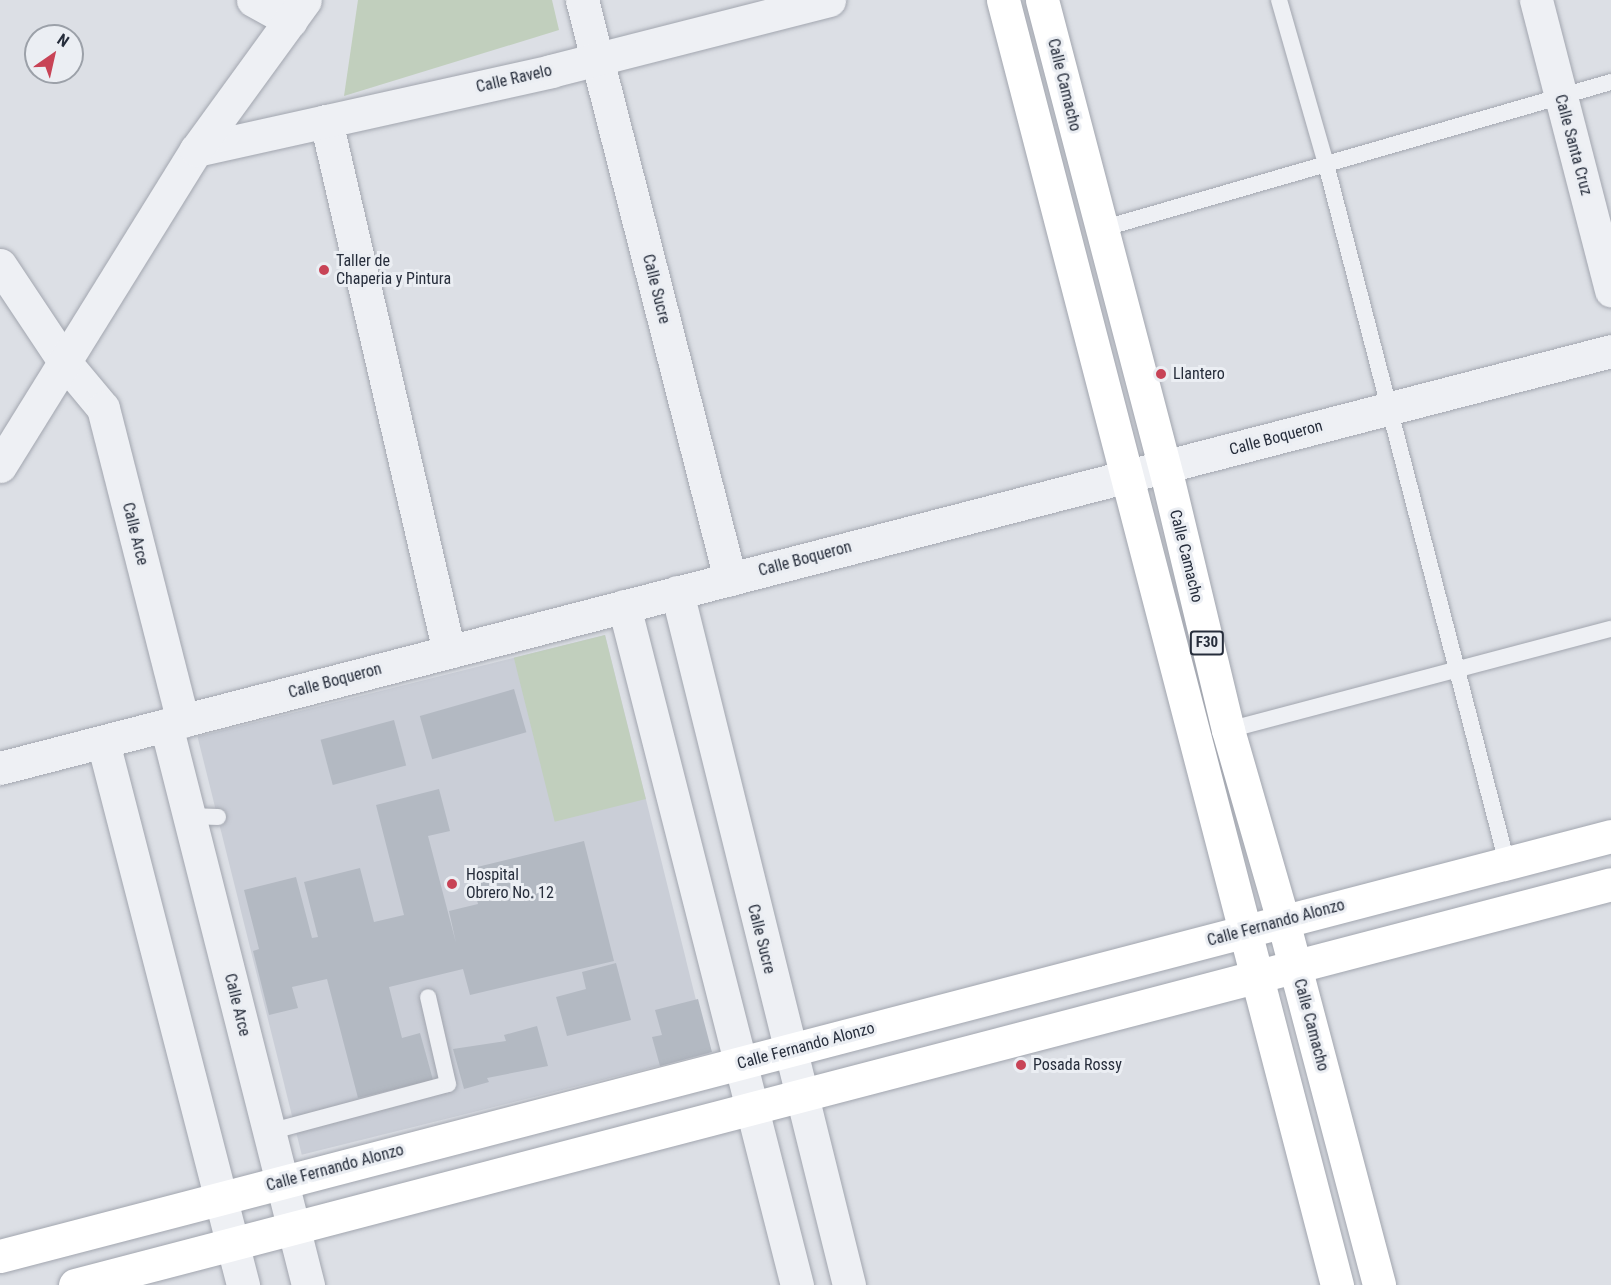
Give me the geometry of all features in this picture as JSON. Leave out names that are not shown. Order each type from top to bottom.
[{"type":"main road","name":"F30","points":[[1003,0],[1337,1285]]},
{"type":"main road","name":"Calle Camacho","points":[[1042,0],[1164,466],[1228,730],[1283,921],[1379,1285]]},
{"type":"main road","name":"Calle Fernando Alonzo","points":[[0,1256],[1611,836]]},
{"type":"main road","points":[[75,1285],[1611,884]]},
{"type":"street","points":[[0,466],[63,360],[196,150],[298,10],[253,0]]},
{"type":"street","name":"Calle Sucre","points":[[582,0],[730,579]]},
{"type":"street","name":"Calle Ravelo","points":[[196,150],[598,59],[830,0]]},
{"type":"street","name":"Calle Santa Cruz","points":[[1536,0],[1611,290]]},
{"type":"street","points":[[326,121],[449,652]]},
{"type":"street","name":"Calle Arce","points":[[0,265],[63,360],[103,408],[175,723],[204,816],[269,1132],[308,1285]]},
{"type":"street","name":"Calle Boqueron","points":[[0,768],[1611,351]]},
{"type":"street","name":"Calle Sucre","points":[[677,592],[788,1050],[849,1285]]},
{"type":"street","points":[[624,606],[738,1064],[797,1285]]},
{"type":"street","points":[[103,741],[243,1285]]},
{"type":"lane","points":[[1279,0],[1326,164],[1388,408],[1460,670],[1507,863]]},
{"type":"lane","points":[[1101,229],[1611,82]]},
{"type":"lane","points":[[1228,730],[1611,629]]},
{"type":"lane","points":[[269,1132],[448,1084],[428,997]]},
{"type":"shaded area","name":"Hospital Obrero No. 12","points":[[605,635],[709,1053],[302,1155],[197,737]]},
{"type":"green space","points":[[358,0],[552,0],[559,30],[344,96]]},
{"type":"green space","points":[[605,635],[646,799],[555,822],[514,658]]},
{"type":"building","points":[[514,689],[526,732],[432,759],[420,716]]},
{"type":"building","points":[[394,720],[406,765],[333,785],[321,740]]},
{"type":"building","points":[[439,789],[450,831],[428,836],[456,943],[449,911],[478,904],[469,869],[584,841],[614,961],[470,995],[463,969],[389,987],[402,1038],[420,1033],[433,1080],[358,1098],[327,979],[292,987],[298,1008],[269,1015],[253,951],[259,949],[244,890],[296,877],[312,938],[318,937],[304,882],[360,868],[374,922],[404,915],[376,805]]},
{"type":"building","points":[[616,963],[631,1020],[567,1036],[556,997],[586,989],[582,972]]},
{"type":"building","points":[[698,999],[712,1052],[660,1066],[652,1037],[662,1035],[655,1010]]},
{"type":"building","points":[[537,1026],[548,1066],[487,1078],[489,1082],[464,1089],[453,1049],[506,1041],[504,1035]]},
{"type":"place","name":"Taller de Chaperia y Pintura","points":[[324,270]]},
{"type":"place","name":"Llantero","points":[[1161,374]]},
{"type":"place","name":"Hospital Obrero No. 12","points":[[452,884]]},
{"type":"place","name":"Posada Rossy","points":[[1021,1065]]}]
